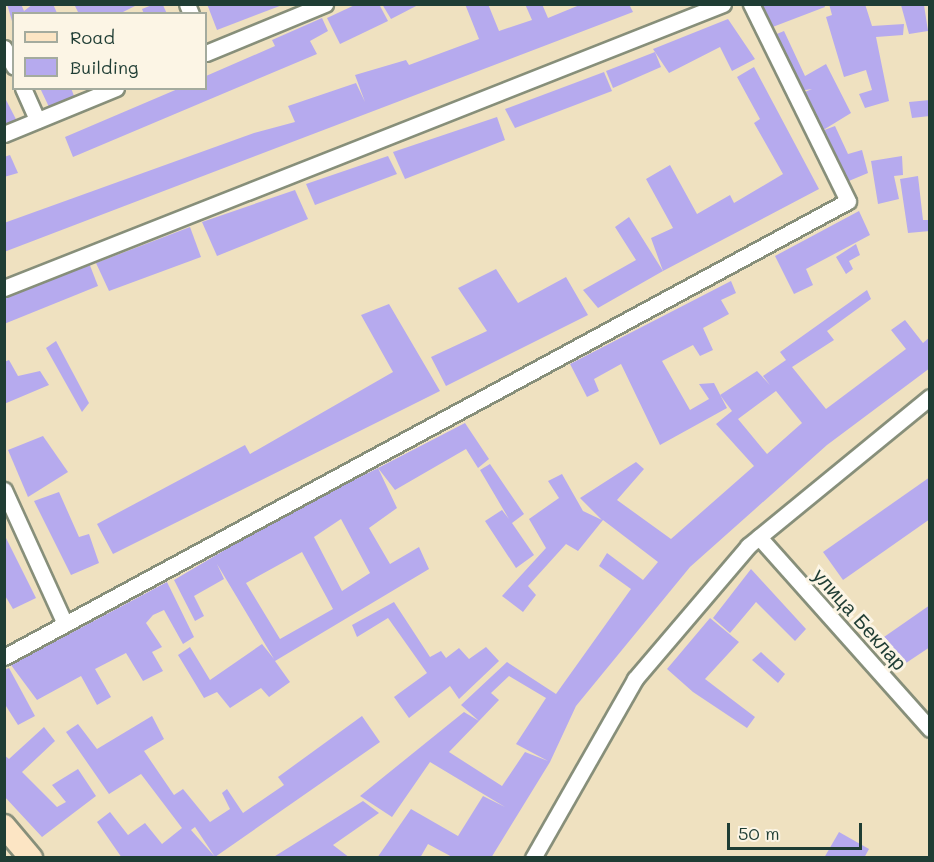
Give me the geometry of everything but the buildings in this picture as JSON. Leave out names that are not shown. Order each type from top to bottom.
[{"type":"street","points":[[207,50],[325,4]]},
{"type":"street","points":[[4,288],[723,4]]},
{"type":"street","points":[[4,657],[848,201],[750,4]]},
{"type":"street","points":[[4,48],[12,64]]},
{"type":"street","points":[[24,90],[38,120]]},
{"type":"street","points":[[4,134],[111,90]]},
{"type":"street","points":[[533,858],[635,679],[759,537],[930,397]]},
{"type":"street","points":[[4,490],[65,624]]},
{"type":"street","name":"улица Беклар","points":[[759,537],[930,729]]},
{"type":"street","points":[[4,826],[31,858]]}]
